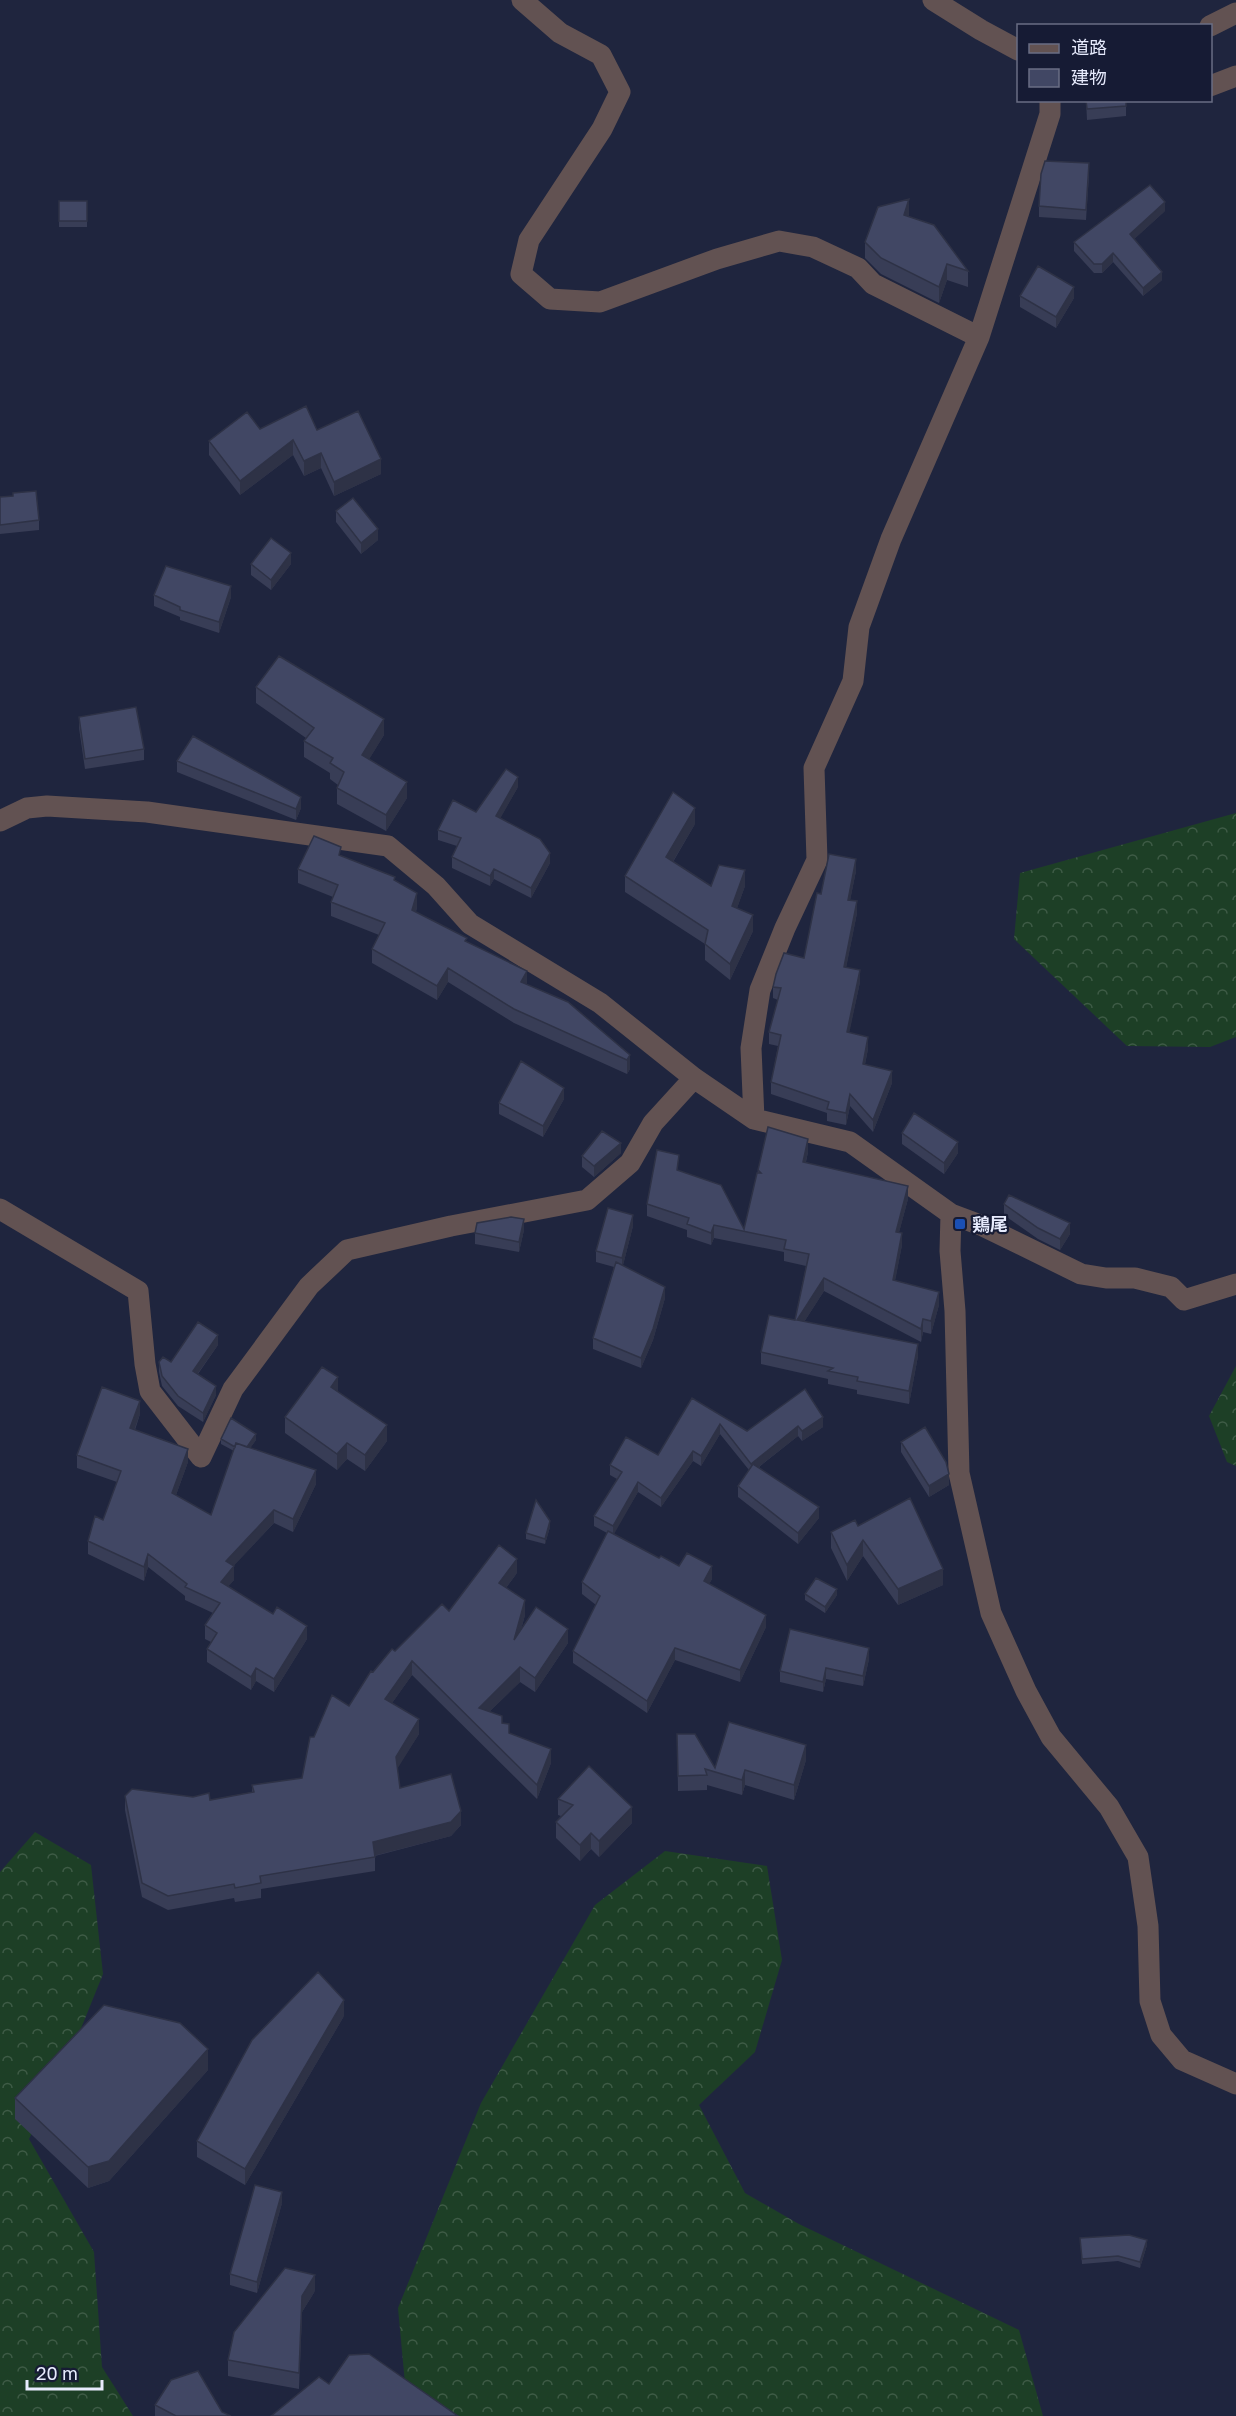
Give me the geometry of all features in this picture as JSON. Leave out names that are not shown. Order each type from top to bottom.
[{"type":"street","points":[[522,0],[560,33],[601,55],[620,92],[602,129],[529,240],[521,274],[550,300],[600,302],[717,259],[779,241],[813,247],[858,268],[873,284],[979,337]]},
{"type":"street","points":[[933,0],[1017,49]]},
{"type":"street","points":[[1212,25],[1236,14]]},
{"type":"street","points":[[1212,85],[1236,76]]},
{"type":"street","points":[[754,1119],[751,1048],[759,990],[817,860],[814,768],[853,681],[859,627],[891,539],[979,337],[1050,114],[1050,102]]},
{"type":"street","points":[[0,821],[27,808],[47,806],[147,812],[388,846],[436,886],[470,924],[600,1003],[694,1078],[754,1119],[850,1142],[951,1214],[983,1226],[1081,1274],[1106,1278],[1135,1278],[1171,1287],[1184,1300],[1236,1284]]},
{"type":"street","points":[[0,1209],[138,1291],[150,1391],[201,1457],[233,1389],[309,1286],[347,1250],[451,1226],[587,1200],[630,1163],[653,1123],[694,1078]]},
{"type":"street","points":[[951,1214],[950,1251],[955,1311],[959,1473],[991,1613],[1026,1691],[1051,1737],[1109,1807],[1138,1857],[1148,1926],[1150,2001],[1161,2036],[1182,2060],[1236,2084]]},
{"type":"green space","points":[[1236,813],[1236,1037],[1210,1047],[1127,1046],[1014,939],[1020,873]]},
{"type":"green space","points":[[1236,1366],[1236,1466],[1227,1462],[1209,1416]]},
{"type":"green space","points":[[35,1832],[91,1865],[103,1974],[65,2068],[29,2139],[94,2252],[102,2367],[133,2416],[0,2416],[0,1872]]},
{"type":"green space","points":[[665,1851],[767,1866],[782,1960],[755,2052],[699,2105],[745,2193],[799,2224],[1019,2330],[1043,2416],[408,2416],[398,2308],[481,2103],[595,1905]]},
{"type":"building","points":[[1086,102],[1126,102],[1126,106],[1087,109]]},
{"type":"building","points":[[1045,161],[1089,163],[1086,210],[1039,206],[1041,174]]},
{"type":"building","points":[[1150,185],[1165,202],[1130,234],[1162,272],[1143,288],[1113,253],[1102,264],[1094,264],[1074,242]]},
{"type":"building","points":[[909,199],[904,215],[934,225],[968,271],[947,264],[939,287],[881,258],[865,242],[878,207]]},
{"type":"building","points":[[59,201],[87,201],[87,221],[59,221]]},
{"type":"building","points":[[1038,266],[1074,287],[1056,317],[1020,296]]},
{"type":"building","points":[[306,406],[317,430],[358,411],[381,459],[334,482],[321,453],[304,461],[293,440],[240,481],[209,441],[247,412],[260,429]]},
{"type":"building","points":[[36,491],[39,520],[0,525],[0,497],[13,496],[13,493]]},
{"type":"building","points":[[353,498],[378,529],[361,543],[336,511]]},
{"type":"building","points":[[271,538],[291,553],[271,580],[251,564]]},
{"type":"building","points":[[166,566],[231,586],[219,622],[180,610],[180,607],[154,595]]},
{"type":"building","points":[[279,656],[384,719],[362,755],[407,782],[386,815],[337,788],[344,772],[330,763],[333,758],[304,741],[314,728],[256,687]]},
{"type":"building","points":[[136,707],[144,749],[85,759],[79,717]]},
{"type":"building","points":[[193,736],[301,797],[296,809],[177,761]]},
{"type":"building","points":[[506,769],[518,777],[496,816],[540,839],[550,853],[531,888],[494,869],[490,876],[452,857],[461,838],[438,830],[453,800],[476,812]]},
{"type":"building","points":[[673,792],[695,808],[666,857],[711,886],[719,865],[745,870],[732,906],[753,915],[730,964],[705,944],[708,930],[625,876]]},
{"type":"building","points":[[314,836],[341,847],[339,855],[395,877],[394,880],[417,893],[412,910],[467,938],[465,941],[527,971],[521,982],[568,1002],[630,1055],[627,1060],[514,1009],[448,968],[437,986],[372,949],[385,923],[331,902],[338,885],[298,869]]},
{"type":"building","points":[[829,854],[856,859],[848,900],[857,901],[844,967],[860,970],[847,1032],[868,1037],[863,1064],[892,1071],[873,1120],[850,1094],[846,1113],[827,1109],[829,1102],[771,1082],[781,1035],[769,1032],[781,988],[773,987],[776,974],[784,953],[804,958],[817,893],[821,894]]},
{"type":"building","points":[[521,1061],[564,1088],[543,1126],[499,1103]]},
{"type":"building","points":[[914,1113],[958,1142],[944,1163],[902,1133]]},
{"type":"building","points":[[768,1127],[808,1139],[803,1162],[908,1186],[896,1232],[902,1233],[893,1280],[939,1292],[931,1321],[923,1319],[921,1329],[824,1278],[797,1320],[918,1344],[909,1391],[857,1381],[858,1377],[828,1371],[833,1368],[761,1352],[769,1315],[795,1320],[809,1254],[784,1249],[786,1240],[714,1225],[711,1233],[687,1224],[689,1218],[647,1204],[657,1150],[679,1155],[677,1170],[721,1185],[744,1229],[757,1173],[761,1173],[758,1170]]},
{"type":"building","points":[[602,1131],[621,1143],[594,1166],[582,1156]]},
{"type":"building","points":[[1009,1195],[1070,1223],[1060,1239],[1038,1228],[1004,1204]]},
{"type":"building","points":[[608,1208],[633,1215],[622,1258],[596,1251]]},
{"type":"building","points":[[511,1217],[524,1219],[519,1242],[475,1233],[477,1223]]},
{"type":"building","points":[[616,1262],[665,1287],[653,1329],[641,1358],[593,1338]]},
{"type":"building","points":[[198,1322],[218,1335],[193,1371],[216,1386],[203,1413],[178,1396],[162,1376],[159,1362],[163,1357],[171,1362]]},
{"type":"building","points":[[322,1367],[338,1377],[331,1387],[387,1425],[365,1455],[347,1443],[337,1454],[285,1417]]},
{"type":"building","points":[[102,1387],[140,1401],[130,1428],[188,1449],[172,1493],[211,1515],[236,1443],[316,1470],[293,1519],[274,1510],[226,1561],[234,1566],[221,1582],[273,1614],[277,1607],[307,1626],[274,1679],[256,1668],[251,1677],[207,1649],[217,1633],[205,1625],[220,1603],[185,1587],[187,1584],[148,1554],[144,1567],[88,1541],[95,1516],[103,1520],[121,1471],[77,1455]]},
{"type":"building","points":[[805,1389],[823,1417],[802,1431],[798,1426],[751,1464],[720,1424],[701,1456],[693,1451],[661,1498],[638,1482],[613,1526],[594,1516],[622,1472],[610,1465],[626,1437],[658,1455],[692,1398],[747,1431]]},
{"type":"building","points":[[231,1418],[256,1434],[247,1447],[236,1443],[235,1447],[221,1439]]},
{"type":"building","points":[[925,1427],[946,1462],[949,1474],[929,1486],[901,1442]]},
{"type":"building","points":[[753,1464],[819,1507],[798,1533],[738,1486]]},
{"type":"building","points":[[910,1498],[943,1569],[898,1589],[863,1540],[847,1565],[831,1532],[855,1520],[858,1526]]},
{"type":"building","points":[[536,1500],[550,1521],[545,1539],[526,1533]]},
{"type":"building","points":[[608,1531],[679,1566],[687,1553],[712,1566],[704,1581],[766,1615],[740,1670],[675,1648],[647,1701],[573,1651],[600,1596],[582,1582]]},
{"type":"building","points":[[499,1545],[517,1559],[499,1583],[525,1600],[514,1640],[536,1607],[568,1629],[535,1678],[520,1667],[479,1708],[502,1716],[502,1723],[509,1724],[509,1733],[551,1749],[537,1785],[412,1661],[385,1699],[419,1719],[396,1757],[400,1788],[451,1774],[461,1811],[451,1822],[373,1842],[375,1857],[260,1876],[261,1883],[235,1888],[234,1884],[168,1896],[142,1883],[125,1796],[132,1789],[193,1797],[209,1793],[210,1800],[254,1792],[252,1785],[302,1778],[310,1737],[314,1737],[332,1695],[349,1706],[371,1671],[373,1672],[392,1649],[395,1651],[442,1604],[449,1611]]},
{"type":"building","points":[[816,1578],[837,1589],[825,1607],[805,1594]]},
{"type":"building","points":[[790,1629],[869,1648],[863,1676],[826,1668],[823,1682],[780,1671]]},
{"type":"building","points":[[729,1722],[806,1745],[794,1785],[745,1770],[742,1780],[705,1769],[707,1775],[678,1776],[677,1734],[695,1734],[715,1768]]},
{"type":"building","points":[[589,1766],[632,1807],[599,1841],[591,1833],[580,1845],[556,1822],[573,1805],[558,1799]]},
{"type":"building","points":[[318,1972],[344,2000],[245,2169],[197,2141],[252,2040]]},
{"type":"building","points":[[104,2005],[180,2023],[208,2049],[109,2161],[88,2167],[15,2098]]},
{"type":"building","points":[[255,2185],[282,2192],[257,2282],[230,2274]]},
{"type":"building","points":[[1129,2235],[1147,2240],[1140,2262],[1118,2256],[1082,2259],[1080,2238]]},
{"type":"building","points":[[285,2268],[315,2275],[302,2296],[299,2373],[228,2360],[234,2332]]},
{"type":"building","points":[[369,2354],[458,2416],[271,2416],[319,2377],[329,2384],[349,2355]]},
{"type":"building","points":[[198,2371],[222,2412],[231,2416],[176,2416],[155,2405],[171,2380]]},
{"type":"place","name":"鶏尾","points":[[960,1224]]}]
